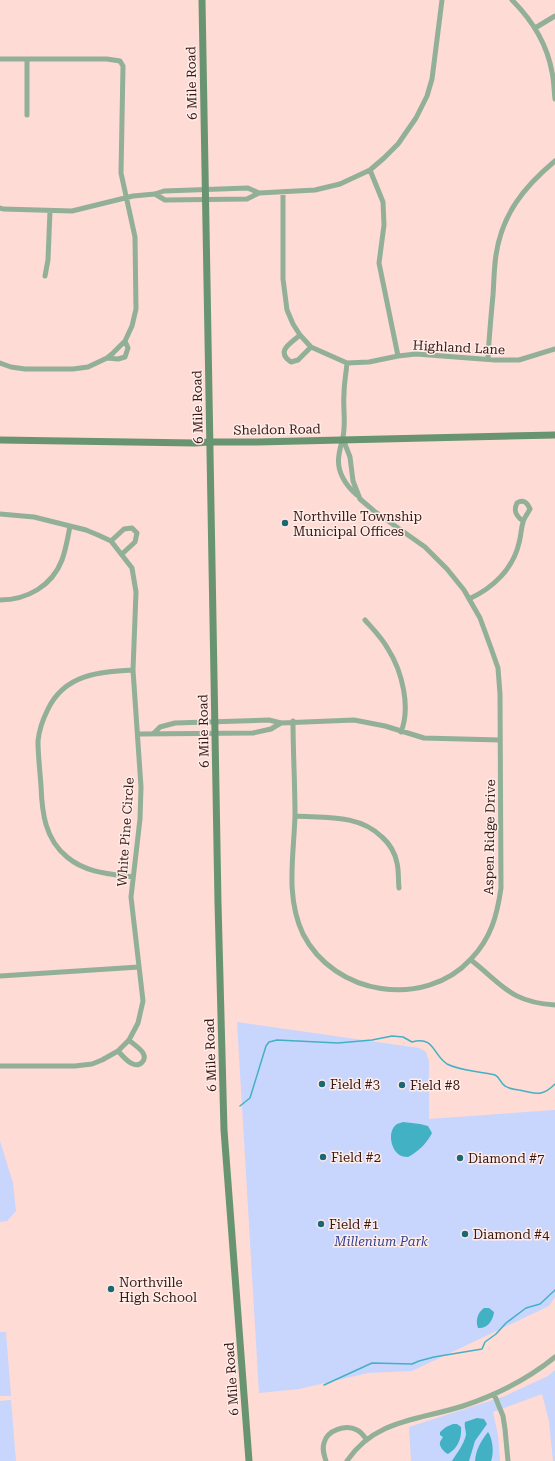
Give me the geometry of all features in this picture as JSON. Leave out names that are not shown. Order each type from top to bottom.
[{"type":"street","name":"6 Mile Road","points":[[202,0],[219,948],[224,1130],[249,1461]]},
{"type":"street","points":[[156,194],[165,200],[247,199],[259,193],[315,190],[340,184],[370,170],[398,144],[416,118],[427,96],[432,79],[442,0]]},
{"type":"street","points":[[512,0],[535,28],[552,71],[555,100]]},
{"type":"street","points":[[535,28],[555,16]]},
{"type":"street","points":[[0,59],[107,59],[120,61],[124,69],[122,173],[135,237],[136,302],[132,326],[125,341],[107,358],[93,365],[73,369],[18,368],[0,363]]},
{"type":"street","points":[[26,115],[27,59]]},
{"type":"street","points":[[488,359],[496,256],[500,238],[514,204],[538,175],[555,161]]},
{"type":"street","points":[[370,170],[383,202],[384,225],[378,263],[398,356]]},
{"type":"street","points":[[0,208],[72,211],[133,196],[156,194],[164,191],[248,188],[259,193]]},
{"type":"street","name":"Highland Lane","points":[[283,192],[283,280],[287,310],[300,335],[311,347],[347,363],[369,362],[416,354],[519,360],[555,349]]},
{"type":"street","points":[[45,276],[48,260],[50,211]]},
{"type":"street","points":[[300,335],[285,348],[284,354],[286,358],[291,362],[298,360],[311,347]]},
{"type":"street","points":[[107,358],[118,359],[125,356],[128,348],[125,341]]},
{"type":"street","points":[[343,439],[344,395],[347,363]]},
{"type":"street","name":"Sheldon Road","points":[[0,440],[168,443],[555,435]]},
{"type":"street","name":"Aspen Ridge Drive","points":[[343,439],[350,457],[353,481],[358,496]]},
{"type":"street","name":"Aspen Ridge Drive","points":[[293,721],[295,816],[291,862],[292,894],[294,910],[307,941],[315,952],[328,965],[343,976],[364,985],[379,989],[401,990],[417,988],[438,981],[457,971],[471,960],[483,943],[492,928],[498,912],[501,888],[500,694],[498,668],[480,618],[464,590],[447,569],[425,547],[369,508],[350,489],[342,477],[338,457],[343,439]]},
{"type":"street","name":"White Pine Circle","points":[[0,514],[34,517],[98,535],[111,542],[132,568],[136,592],[133,670],[141,802],[131,897],[142,992],[141,1011],[138,1023],[128,1040],[118,1051],[102,1060],[92,1064],[80,1066],[0,1066]]},
{"type":"street","points":[[469,598],[491,587],[509,567],[516,555],[523,521]]},
{"type":"street","points":[[0,600],[23,597],[36,591],[48,582],[56,572],[62,559],[70,526]]},
{"type":"street","points":[[111,542],[124,529],[132,528],[137,533],[135,542],[122,554]]},
{"type":"street","points":[[365,620],[389,650],[400,678],[404,693],[405,711],[404,725],[401,732]]},
{"type":"street","points":[[133,670],[90,674],[67,686],[50,705],[41,726],[38,740],[43,816],[48,832],[54,842],[66,856],[75,863],[88,869],[102,873],[133,877]]},
{"type":"street","points":[[154,733],[160,727],[175,723],[269,720],[281,723]]},
{"type":"street","points":[[138,734],[253,733],[271,729],[281,723],[293,721],[354,720],[384,726],[401,732],[435,740],[500,740]]},
{"type":"street","points":[[295,816],[355,820],[375,830],[388,842],[394,853],[397,862],[398,888]]},
{"type":"street","points":[[471,960],[503,988],[518,998],[555,1005]]},
{"type":"street","points":[[0,976],[139,967]]},
{"type":"street","points":[[118,1051],[131,1063],[138,1064],[142,1062],[144,1059],[142,1053],[128,1040]]},
{"type":"street","points":[[348,1461],[366,1439],[387,1427],[463,1406],[494,1394],[528,1376],[555,1357]]},
{"type":"street","points":[[494,1394],[503,1416],[508,1461]]},
{"type":"street","points":[[326,1461],[323,1451],[324,1442],[328,1434],[334,1430],[350,1428],[358,1430],[366,1439]]},
{"type":"green space","name":"Millenium Park","points":[[237,1022],[419,1048],[426,1052],[429,1061],[429,1119],[555,1110],[555,1297],[549,1306],[412,1371],[368,1373],[299,1389],[259,1393]]},
{"type":"green space","points":[[0,1141],[13,1183],[16,1211],[7,1221],[0,1222]]},
{"type":"green space","points":[[0,1332],[6,1332],[11,1396],[0,1396]]},
{"type":"green space","points":[[555,1370],[555,1461],[553,1461],[549,1421],[542,1394],[493,1412],[498,1435],[500,1461],[411,1461],[409,1427],[505,1396],[548,1376]]},
{"type":"green space","points":[[11,1400],[16,1461],[0,1461],[0,1401]]},
{"type":"shaded area","points":[[403,1122],[428,1126],[432,1133],[422,1147],[408,1157],[397,1153],[391,1138],[394,1127]]},
{"type":"shaded area","points":[[484,1308],[489,1308],[494,1312],[491,1321],[487,1326],[478,1328],[478,1317]]},
{"type":"shaded area","points":[[477,1418],[484,1419],[487,1424],[475,1441],[469,1461],[452,1461],[466,1435],[465,1422]]},
{"type":"shaded area","points":[[453,1424],[457,1424],[461,1427],[461,1435],[457,1446],[448,1454],[443,1451],[440,1446],[440,1442],[443,1437],[440,1435],[440,1432]]},
{"type":"shaded area","points":[[488,1432],[491,1438],[492,1446],[491,1461],[475,1461],[479,1445]]},
{"type":"waterway","points":[[240,1106],[250,1098],[266,1046],[269,1042],[277,1040],[338,1043],[372,1040],[392,1036],[403,1037],[412,1042],[419,1041],[429,1044],[438,1056],[447,1064],[464,1070],[495,1075],[503,1085],[510,1088],[534,1093],[542,1093],[555,1084]]},
{"type":"waterway","points":[[324,1385],[372,1363],[412,1364],[434,1357],[482,1349],[485,1342],[496,1334],[506,1323],[526,1308],[540,1304],[555,1290]]},
{"type":"place","name":"Northville Township Municipal Offices","points":[[285,523]]},
{"type":"place","name":"Field #3","points":[[322,1084]]},
{"type":"place","name":"Field #8","points":[[402,1085]]},
{"type":"place","name":"Field #2","points":[[323,1157]]},
{"type":"place","name":"Diamond #7","points":[[460,1158]]},
{"type":"place","name":"Field #1","points":[[321,1224]]},
{"type":"place","name":"Diamond #4","points":[[465,1234]]},
{"type":"place","name":"Northville High School","points":[[111,1289]]}]
